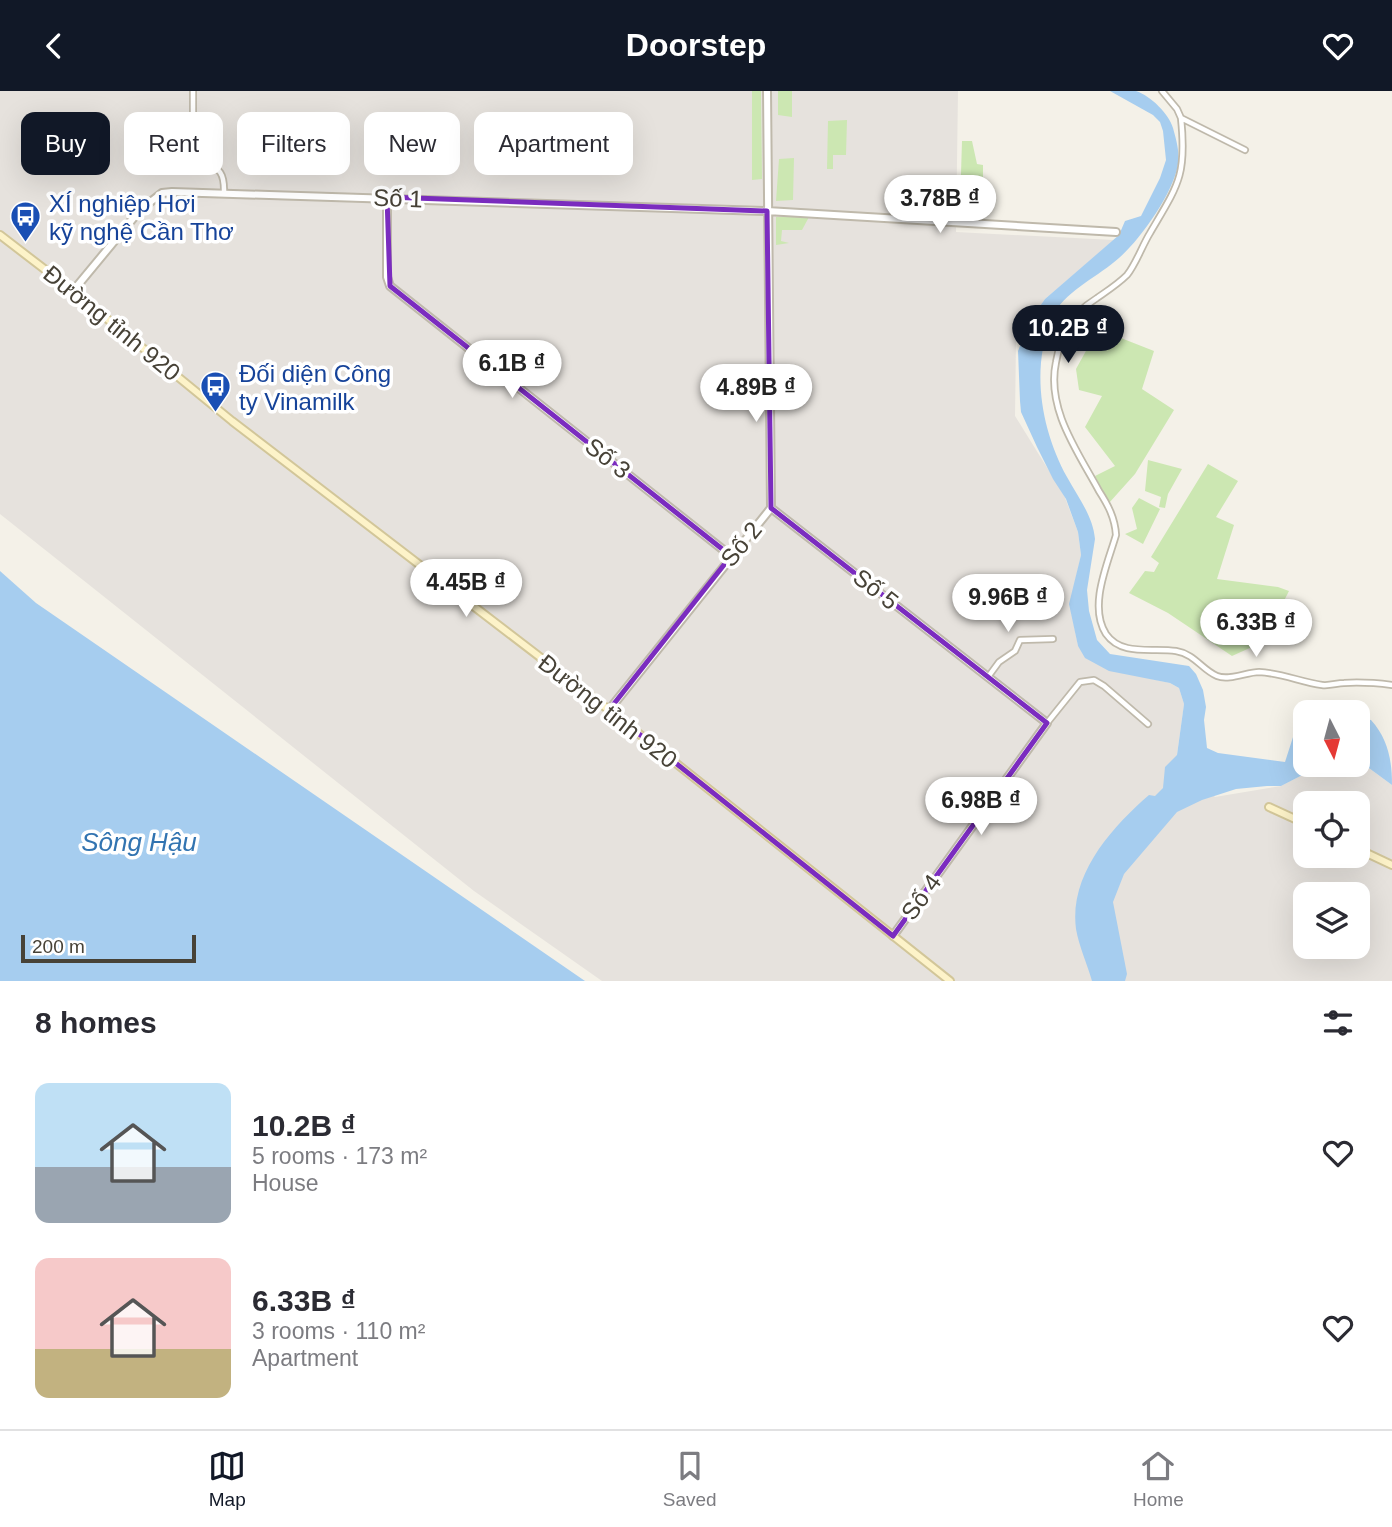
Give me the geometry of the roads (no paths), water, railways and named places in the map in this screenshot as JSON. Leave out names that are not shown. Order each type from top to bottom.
[{"type":"main road","name":"Đường tỉnh 920","points":[[0,235],[74,291],[252,436],[609,710],[950,981]]},
{"type":"main road","points":[[1269,807],[1293,818]]},
{"type":"main road","points":[[1370,855],[1392,865]]},
{"type":"street","points":[[193,91],[193,152],[202,162],[220,172],[223,176],[224,193]]},
{"type":"street","name":"Số 2","points":[[609,710],[771,508],[767,91]]},
{"type":"street","points":[[1162,91],[1180,117],[1184,153],[1174,193],[1128,274],[1076,312],[1069,321],[1060,341],[1055,365],[1056,396],[1066,433],[1106,501],[1115,524],[1115,535],[1099,603],[1103,626],[1109,637],[1120,645],[1141,650],[1181,651],[1216,676],[1263,672],[1323,685],[1373,682],[1392,685]]},
{"type":"street","points":[[1180,117],[1244,150]]},
{"type":"street","name":"Số 1","points":[[74,291],[140,210],[152,198],[172,192],[767,211],[1116,232]]},
{"type":"street","name":"Số 3","points":[[387,198],[387,277],[390,286],[731,556]]},
{"type":"street","name":"Số 5","points":[[771,508],[1047,723]]},
{"type":"street","points":[[988,677],[999,662],[1015,650],[1020,640],[1053,639]]},
{"type":"street","points":[[1047,723],[1080,681],[1088,679],[1104,686],[1148,723]]},
{"type":"street","name":"Số 4","points":[[893,936],[1047,723]]},
{"type":"water","points":[[1110,91],[1136,91],[1148,97],[1168,117],[1177,146],[1175,175],[1146,228],[1127,250],[1076,290],[1054,313],[1046,334],[1041,364],[1044,414],[1053,447],[1094,531],[1087,590],[1089,611],[1097,640],[1110,654],[1189,666],[1203,690],[1207,748],[1218,753],[1285,762],[1293,737],[1293,777],[1299,777],[1281,786],[1236,789],[1202,800],[1177,812],[1124,874],[1113,902],[1127,974],[1125,981],[1092,981],[1076,929],[1079,890],[1086,872],[1107,838],[1149,795],[1155,796],[1163,788],[1165,767],[1177,755],[1184,704],[1179,688],[1170,683],[1109,671],[1085,658],[1078,646],[1069,604],[1081,555],[1078,532],[1066,499],[1053,479],[1021,412],[1018,351],[1031,319],[1045,299],[1119,235],[1125,221],[1141,216],[1166,160],[1163,131],[1160,122],[1153,115]]},
{"type":"water","name":"Sông Hậu","points":[[0,571],[36,603],[585,981],[0,981]]},
{"type":"water","points":[[1370,720],[1385,742],[1390,758],[1392,785],[1370,769]]},
{"type":"place","name":"XÍ nghiệp Hơi kỹ nghệ Cần Thơ","points":[[26,244]]},
{"type":"place","name":"Đối diện Công ty Vinamilk","points":[[216,414]]}]
